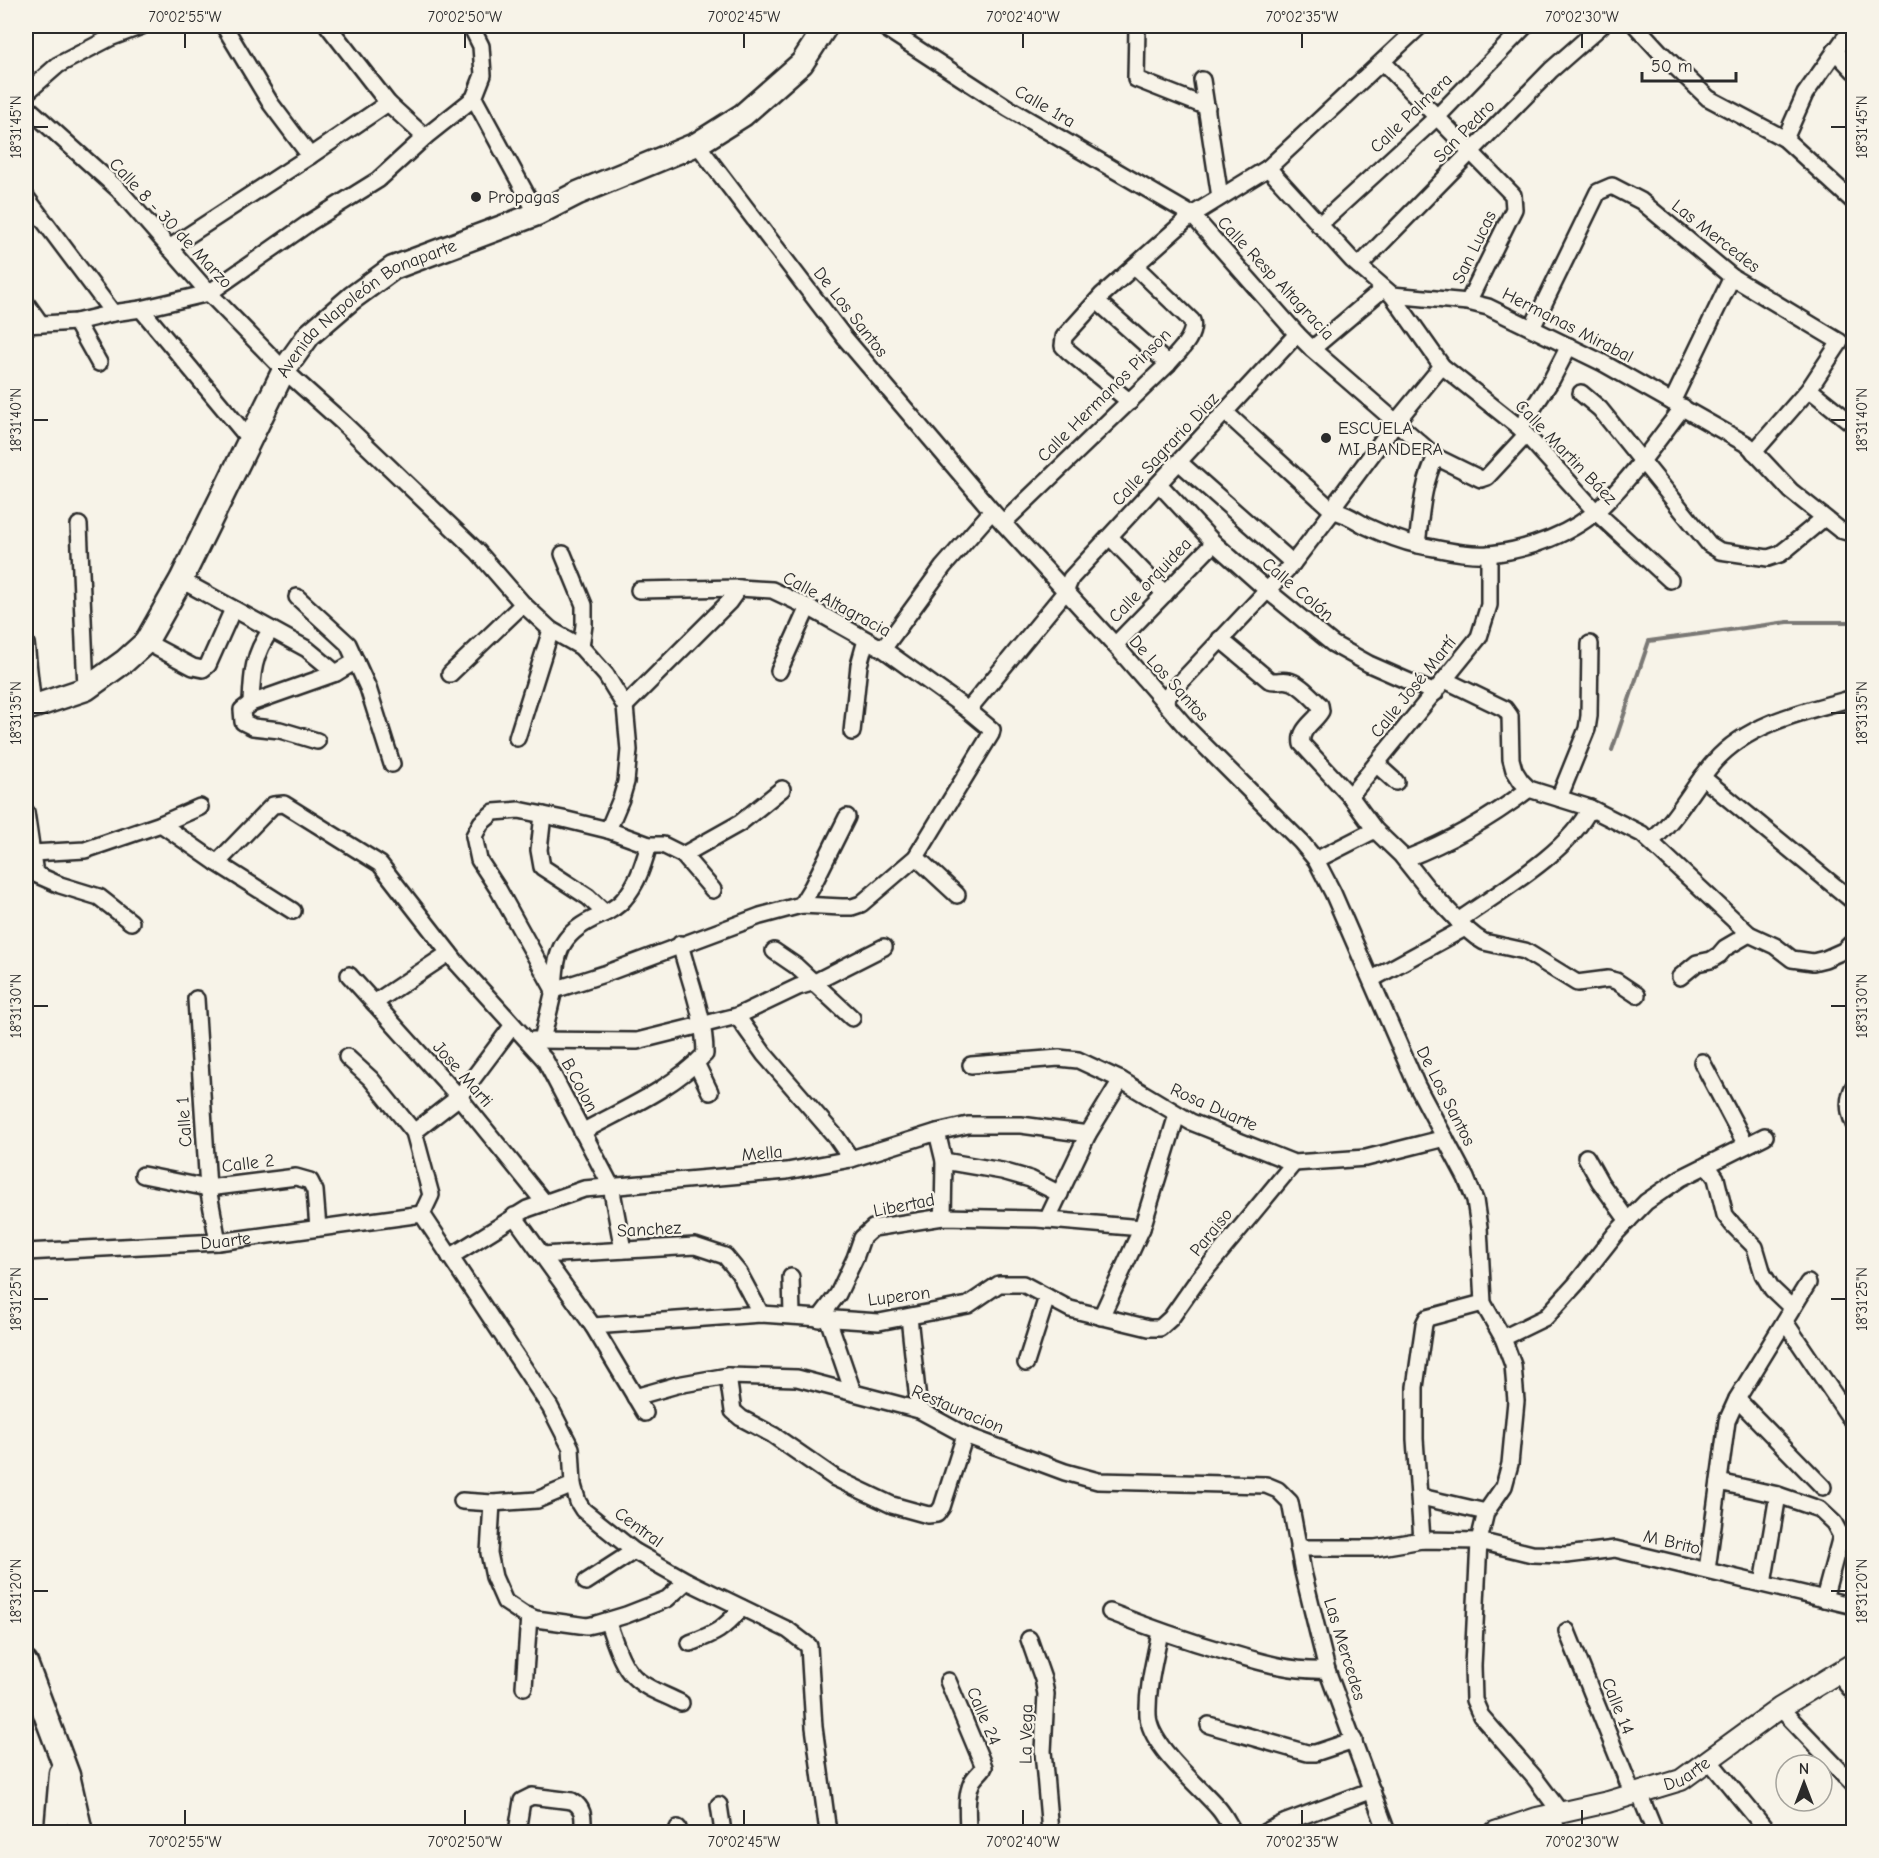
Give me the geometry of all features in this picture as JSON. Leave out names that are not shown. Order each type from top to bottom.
[{"type":"main road","name":"Avenida Napoleón Bonaparte","points":[[29,708],[86,689],[125,661],[146,642],[181,580],[284,370],[309,335],[352,298],[393,268],[537,213],[578,193],[698,144],[743,116],[802,63],[826,26]]},
{"type":"main road","points":[[26,1663],[62,1759],[81,1833]]},
{"type":"main road","points":[[56,1833],[62,1759]]},
{"type":"street","points":[[26,93],[58,65],[110,38],[142,26]]},
{"type":"street","points":[[224,26],[271,104],[310,156]]},
{"type":"street","points":[[328,26],[388,103],[425,137]]},
{"type":"street","points":[[26,325],[76,322],[209,293],[309,223],[378,180],[425,137],[474,98],[483,75],[481,46],[471,26]]},
{"type":"street","name":"Calle 1ra","points":[[882,26],[1008,108],[1192,215]]},
{"type":"street","points":[[1137,26],[1136,79],[1207,107]]},
{"type":"street","points":[[1130,402],[1063,346],[1064,337],[1097,301],[1192,215],[1268,168],[1420,26]]},
{"type":"street","name":"Calle Palmera","points":[[1319,225],[1438,116],[1525,26]]},
{"type":"street","name":"San Pedro","points":[[1359,266],[1551,70],[1601,26]]},
{"type":"street","points":[[1636,26],[1708,98],[1785,139],[1854,202]]},
{"type":"street","points":[[1785,139],[1804,94],[1843,37]]},
{"type":"street","points":[[1843,37],[1854,71]]},
{"type":"street","points":[[1383,62],[1472,151]]},
{"type":"street","points":[[1202,80],[1220,197]]},
{"type":"street","points":[[474,98],[537,213]]},
{"type":"street","points":[[169,248],[388,103]]},
{"type":"street","name":"Calle 8 - 30 de Marzo","points":[[26,106],[118,189],[209,293],[284,370],[478,552],[523,603],[551,630],[581,647],[606,675],[626,706]]},
{"type":"street","name":"De Los Santos","points":[[698,144],[844,337],[992,511],[1186,727],[1301,842],[1316,860],[1372,979],[1417,1086],[1467,1178],[1475,1200],[1483,1270],[1483,1303]]},
{"type":"street","name":"San Lucas","points":[[1468,302],[1514,209],[1513,195],[1472,151]]},
{"type":"street","points":[[1268,168],[1319,225],[1387,292],[1312,349]]},
{"type":"street","name":"Las Mercedes","points":[[1532,328],[1598,192],[1612,186],[1641,201],[1732,277],[1840,342],[1809,389]]},
{"type":"street","points":[[26,197],[113,313]]},
{"type":"street","name":"Calle Resp Altagracia","points":[[1192,215],[1312,349],[1436,457],[1481,479],[1487,477],[1523,432]]},
{"type":"street","name":"Calle Hermanos Pinson","points":[[1003,523],[1168,364],[1194,329],[1192,321],[1135,266]]},
{"type":"street","points":[[1225,412],[1333,511],[1342,512],[1384,534],[1417,544],[1489,554],[1523,547],[1559,535],[1596,512],[1641,462],[1678,404],[1732,277]]},
{"type":"street","name":"Hermanas Mirabal","points":[[1387,292],[1468,302],[1488,307],[1603,363],[1748,445],[1791,490],[1824,518],[1840,530],[1854,534]]},
{"type":"street","name":"Calle Martin Báez","points":[[1387,292],[1442,366],[1523,432],[1596,512],[1670,580]]},
{"type":"street","points":[[1097,301],[1168,364]]},
{"type":"street","points":[[26,303],[42,324]]},
{"type":"street","points":[[141,309],[250,440]]},
{"type":"street","points":[[76,322],[99,363]]},
{"type":"street","name":"Calle Sagrario Diaz","points":[[968,710],[1065,592],[1071,578],[1297,334]]},
{"type":"street","points":[[1523,432],[1569,346]]},
{"type":"street","points":[[1163,701],[1293,563],[1396,422],[1442,366]]},
{"type":"street","points":[[1754,452],[1809,389],[1854,425]]},
{"type":"street","points":[[1581,393],[1600,409],[1709,544],[1720,551],[1768,558],[1789,548],[1824,518]]},
{"type":"street","points":[[1417,544],[1424,487],[1428,471],[1436,457]]},
{"type":"street","points":[[1179,462],[1293,563]]},
{"type":"street","name":"Calle Colón","points":[[1159,484],[1214,543],[1333,644],[1369,664],[1435,693]]},
{"type":"street","points":[[883,649],[943,567],[992,511]]},
{"type":"street","points":[[79,525],[86,689]]},
{"type":"street","points":[[1110,537],[1165,594]]},
{"type":"street","name":"Calle orquidea","points":[[1114,645],[1214,543]]},
{"type":"street","points":[[563,554],[584,605],[581,647]]},
{"type":"street","name":"Calle José Martí","points":[[1350,796],[1479,637],[1489,605],[1489,554]]},
{"type":"street","points":[[181,580],[307,649],[336,673]]},
{"type":"street","points":[[608,830],[626,782],[629,750],[626,706],[729,602],[739,588]]},
{"type":"street","name":"Calle Altagracia","points":[[639,590],[739,588],[772,590],[808,607],[883,649],[992,730],[992,734],[916,857]]},
{"type":"street","points":[[297,597],[348,644],[368,688],[392,764]]},
{"type":"street","points":[[450,674],[523,603]]},
{"type":"street","points":[[779,671],[808,607]]},
{"type":"street","points":[[146,642],[193,667],[203,669],[208,665],[233,609]]},
{"type":"street","points":[[251,703],[252,669],[262,642],[271,630]]},
{"type":"street","points":[[517,738],[551,630]]},
{"type":"street","points":[[1220,639],[1269,680],[1293,681],[1320,705],[1321,711],[1318,716],[1300,737],[1302,744],[1350,796],[1375,830],[1405,859],[1428,889],[1462,925],[1484,942],[1525,951],[1577,983],[1608,979],[1616,981],[1637,994]]},
{"type":"street","points":[[852,732],[859,665],[866,640]]},
{"type":"street","points":[[26,643],[29,708]]},
{"type":"street","points":[[1559,798],[1587,729],[1590,644]]},
{"type":"street","points":[[317,741],[280,730],[254,727],[243,722],[242,710],[251,703],[336,673],[356,662]]},
{"type":"street","points":[[1445,680],[1505,709],[1509,716],[1511,759],[1514,770],[1529,789],[1590,808],[1627,825],[1651,841],[1663,855],[1749,934],[1775,946],[1792,959],[1803,962],[1825,959],[1843,951],[1854,941]]},
{"type":"street","points":[[1651,841],[1662,832],[1702,777],[1731,745],[1747,734],[1813,709],[1854,698]]},
{"type":"street","points":[[1376,764],[1396,783]]},
{"type":"street","points":[[1702,777],[1854,902]]},
{"type":"street","points":[[683,855],[740,823],[782,789]]},
{"type":"street","points":[[1405,859],[1497,813],[1529,789]]},
{"type":"street","name":"B.Colon","points":[[217,863],[273,805],[284,804],[380,864],[453,958],[545,1060],[611,1186],[623,1250]]},
{"type":"street","points":[[32,853],[85,850],[161,824],[200,807]]},
{"type":"street","points":[[1372,979],[1462,925],[1561,846],[1578,827],[1590,808]]},
{"type":"street","points":[[554,990],[498,889],[479,860],[474,836],[481,823],[494,812],[519,810],[608,830],[649,845],[663,845],[683,855],[712,890]]},
{"type":"street","points":[[543,815],[539,850],[542,867],[588,897],[605,913]]},
{"type":"street","points":[[801,905],[847,818]]},
{"type":"street","points":[[26,819],[32,853],[30,873],[99,897],[131,922]]},
{"type":"street","points":[[161,824],[293,911]]},
{"type":"street","points":[[1316,860],[1375,830]]},
{"type":"street","points":[[542,1040],[554,990],[556,959],[560,949],[570,935],[579,928],[623,900],[640,876],[649,845]]},
{"type":"street","points":[[554,990],[604,974],[760,915],[801,905],[842,907],[861,904],[916,857],[957,895]]},
{"type":"street","points":[[1680,977],[1697,963],[1711,960],[1725,948],[1749,934]]},
{"type":"street","points":[[582,1132],[660,1089],[705,1054],[705,1041],[680,944]]},
{"type":"street","points":[[526,1040],[637,1041],[738,1016],[798,987],[815,982],[884,947]]},
{"type":"street","points":[[774,951],[815,982],[852,1018]]},
{"type":"street","points":[[374,1003],[453,958]]},
{"type":"street","name":"Jose Marti","points":[[349,975],[459,1097],[544,1202]]},
{"type":"street","name":"Calle 1","points":[[196,999],[208,1188],[218,1242]]},
{"type":"street","points":[[738,1016],[764,1054],[836,1137],[851,1159]]},
{"type":"street","points":[[414,1132],[459,1097],[513,1025]]},
{"type":"street","points":[[347,1057],[371,1079],[414,1132],[431,1195],[422,1214]]},
{"type":"street","name":"Rosa Duarte","points":[[971,1065],[1059,1058],[1078,1060],[1121,1080],[1177,1115],[1294,1163]]},
{"type":"street","points":[[1702,1062],[1746,1145]]},
{"type":"street","points":[[696,1063],[710,1092]]},
{"type":"street","points":[[1047,1220],[1088,1134],[1121,1080]]},
{"type":"street","points":[[1854,1086],[1849,1095],[1849,1113],[1854,1124]]},
{"type":"street","points":[[1101,1317],[1142,1228],[1177,1115]]},
{"type":"street","name":"Mella","points":[[450,1257],[526,1209],[584,1189],[787,1171],[851,1159],[937,1132],[968,1125],[1021,1125],[1088,1134]]},
{"type":"street","points":[[937,1132],[944,1161],[943,1216]]},
{"type":"street","points":[[1503,1338],[1546,1317],[1576,1284],[1616,1233],[1646,1202],[1681,1178],[1764,1136]]},
{"type":"street","points":[[1294,1163],[1366,1158],[1445,1138]]},
{"type":"street","points":[[1586,1157],[1600,1182],[1628,1221]]},
{"type":"street","points":[[944,1161],[1002,1171],[1030,1179],[1060,1194]]},
{"type":"street","name":"Paraiso","points":[[1160,1328],[1171,1318],[1199,1278],[1294,1163]]},
{"type":"street","points":[[1707,1165],[1716,1178],[1725,1215],[1755,1247],[1762,1274],[1772,1289],[1792,1308]]},
{"type":"street","name":"Calle 2","points":[[143,1175],[208,1188],[296,1177],[310,1180],[315,1191],[318,1228]]},
{"type":"street","name":"Duarte","points":[[26,1252],[218,1242],[422,1214]]},
{"type":"street","name":"Central","points":[[422,1214],[550,1407],[571,1448],[573,1485],[583,1510],[634,1551],[687,1581],[788,1630],[809,1646],[813,1727],[828,1833]]},
{"type":"street","points":[[514,1216],[593,1326],[645,1413]]},
{"type":"street","name":"Libertad","points":[[823,1319],[838,1293],[862,1239],[873,1228],[943,1216],[1047,1220],[1142,1228]]},
{"type":"street","name":"Sanchez","points":[[542,1255],[695,1246],[725,1256],[740,1273],[761,1314]]},
{"type":"street","points":[[791,1277],[792,1316]]},
{"type":"street","points":[[1707,1570],[1727,1421],[1737,1399],[1808,1283]]},
{"type":"street","name":"Luperon","points":[[593,1326],[761,1314],[879,1322],[968,1305],[999,1284],[1023,1284],[1070,1309],[1149,1328],[1160,1328]]},
{"type":"street","points":[[1026,1363],[1047,1297]]},
{"type":"street","points":[[1422,1540],[1421,1497],[1415,1439],[1415,1387],[1424,1324],[1427,1318],[1483,1303],[1503,1338],[1513,1365],[1516,1401],[1510,1464],[1504,1486],[1486,1512],[1479,1541],[1473,1666],[1474,1700],[1481,1716],[1534,1777],[1557,1820]]},
{"type":"street","points":[[909,1317],[919,1410]]},
{"type":"street","points":[[823,1319],[853,1392]]},
{"type":"street","points":[[1785,1322],[1854,1424]]},
{"type":"street","points":[[728,1376],[733,1411],[741,1418],[773,1435],[835,1478],[892,1505],[928,1515],[937,1514],[942,1507],[965,1435]]},
{"type":"street","name":"Restauracion","points":[[635,1397],[677,1384],[728,1376],[797,1378],[919,1410],[965,1435],[1065,1472],[1098,1481],[1266,1485]]},
{"type":"street","points":[[1737,1399],[1823,1487]]},
{"type":"street","points":[[1719,1482],[1778,1496],[1819,1509],[1847,1537],[1824,1599]]},
{"type":"street","points":[[462,1501],[492,1503],[537,1500],[573,1485]]},
{"type":"street","name":"Las Mercedes","points":[[1266,1485],[1278,1490],[1290,1502],[1298,1548],[1327,1670],[1387,1833]]},
{"type":"street","points":[[1763,1584],[1778,1496]]},
{"type":"street","points":[[1421,1497],[1486,1512]]},
{"type":"street","points":[[492,1503],[489,1553],[494,1577],[505,1602],[511,1608],[529,1616],[587,1626],[667,1599],[687,1581]]},
{"type":"street","name":"M Brito","points":[[1298,1548],[1375,1548],[1422,1540],[1479,1541],[1532,1554],[1566,1555],[1615,1550],[1854,1606]]},
{"type":"street","points":[[586,1582],[634,1551]]},
{"type":"street","points":[[690,1643],[715,1634],[725,1627],[742,1608]]},
{"type":"street","points":[[1110,1612],[1160,1632],[1261,1662],[1306,1671],[1327,1670]]},
{"type":"street","points":[[524,1687],[529,1616]]},
{"type":"street","points":[[607,1621],[627,1669],[633,1677],[642,1684],[681,1703]]},
{"type":"street","name":"Calle 14","points":[[1567,1631],[1654,1833]]},
{"type":"street","points":[[1160,1632],[1149,1694],[1148,1717],[1152,1734],[1178,1767],[1220,1810],[1234,1833]]},
{"type":"street","name":"La Vega","points":[[1029,1639],[1046,1694],[1042,1750],[1050,1833]]},
{"type":"street","points":[[1845,1668],[1854,1693]]},
{"type":"street","name":"Duarte","points":[[1495,1833],[1557,1820],[1681,1780],[1780,1708],[1845,1668]]},
{"type":"street","name":"Calle 24","points":[[948,1681],[984,1767],[971,1783],[968,1793],[968,1833]]},
{"type":"street","points":[[1780,1708],[1854,1785]]},
{"type":"street","points":[[1209,1725],[1307,1753],[1315,1753],[1354,1740]]},
{"type":"street","points":[[1708,1759],[1768,1833]]},
{"type":"street","points":[[1265,1833],[1286,1822],[1372,1790]]},
{"type":"street","points":[[517,1833],[522,1801],[538,1796],[572,1801],[577,1804],[583,1811],[583,1833]]},
{"type":"street","points":[[719,1805],[723,1833]]},
{"type":"waterway","points":[[1612,750],[1649,641],[1788,622],[1854,622]]},
{"type":"place","name":"Propagas","points":[[476,197]]},
{"type":"place","name":"ESCUELA MI BANDERA","points":[[1326,438]]}]
